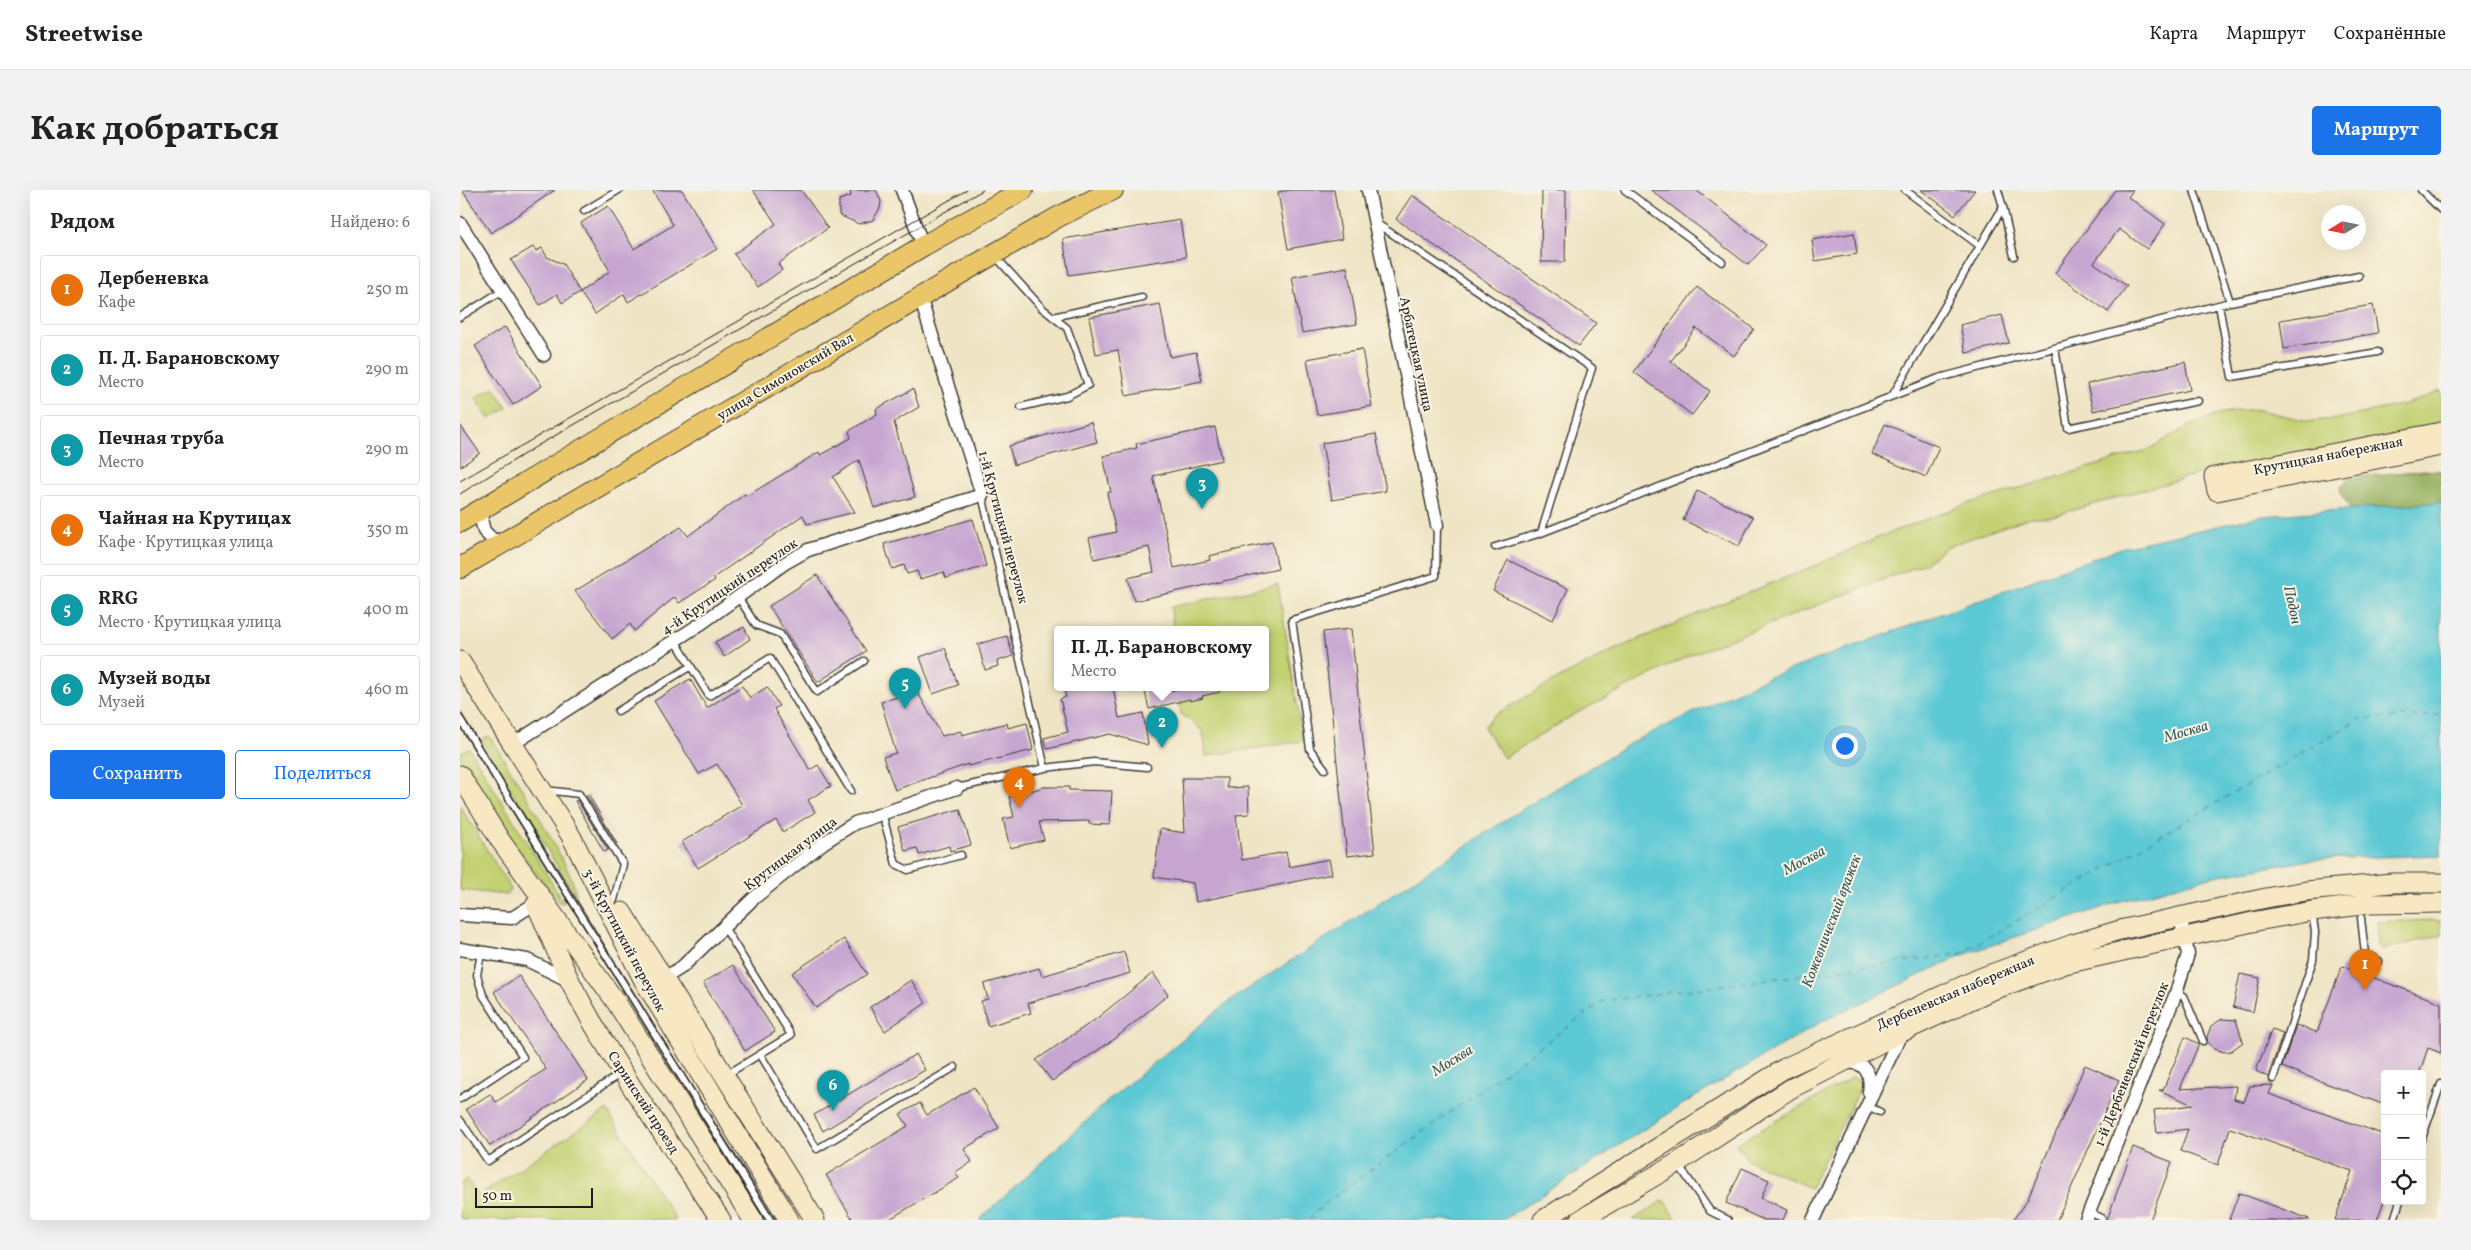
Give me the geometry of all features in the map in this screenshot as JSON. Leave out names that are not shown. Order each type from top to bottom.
[{"type":"main road","points":[[460,522],[924,246],[1023,190]]},
{"type":"main road","name":"улица Симоновский Вал","points":[[460,568],[994,254],[1058,217],[1113,190]]},
{"type":"main road","name":"Крутицкая набережная","points":[[2441,432],[2216,484],[2441,446]]},
{"type":"main road","name":"3-й Крутицкий переулок","points":[[460,661],[571,836],[644,981],[790,1220]]},
{"type":"main road","points":[[460,775],[500,840],[605,986],[622,998],[753,1220]]},
{"type":"main road","points":[[571,836],[614,900],[815,1220]]},
{"type":"main road","name":"Саринский проезд","points":[[500,840],[536,903],[570,981],[588,1012],[624,1072],[721,1220]]},
{"type":"main road","name":"Дербеневская набережная","points":[[1543,1220],[1786,1068],[1980,978],[2073,944],[2180,917],[2306,891],[2392,883],[2441,883]]},
{"type":"main road","name":"Дербеневская набережная","points":[[1580,1220],[1677,1163],[1790,1089],[1902,1032],[1990,991],[2064,964],[2312,911],[2370,904],[2441,903]]},
{"type":"main road","points":[[588,1012],[595,990],[605,986]]},
{"type":"street","points":[[902,190],[924,246]]},
{"type":"street","name":"Арбатецкая улица","points":[[1368,190],[1437,525]]},
{"type":"street","points":[[460,223],[544,356]]},
{"type":"street","name":"1-й Крутицкий переулок","points":[[920,297],[982,494]]},
{"type":"street","name":"4-й Крутицкий переулок","points":[[513,744],[675,640],[785,563],[808,550],[982,494]]},
{"type":"street","points":[[489,506],[481,519],[484,531],[493,540],[509,539]]},
{"type":"street","name":"Крутицкая улица","points":[[663,979],[682,967],[754,898],[823,843],[854,823],[881,812],[957,788]]},
{"type":"street","points":[[460,915],[512,918],[536,903]]},
{"type":"street","name":"1-й Дербеневский переулок","points":[[2087,1216],[2176,993],[2188,954],[2180,917]]},
{"type":"street","points":[[460,949],[527,960],[570,981]]},
{"type":"street","points":[[1813,1220],[1914,1007]]},
{"type":"street","points":[[1835,1066],[1856,1064],[1866,1070],[1871,1080],[1866,1105]]},
{"type":"lane","points":[[584,210],[619,190]]},
{"type":"lane","points":[[1625,190],[1722,262]]},
{"type":"lane","points":[[1905,190],[1980,246]]},
{"type":"lane","points":[[1998,190],[2014,256]]},
{"type":"lane","points":[[2194,190],[2230,302]]},
{"type":"lane","points":[[2421,190],[2441,210]]},
{"type":"lane","points":[[1892,396],[2003,207]]},
{"type":"lane","points":[[1374,221],[1592,368],[1541,533]]},
{"type":"lane","points":[[994,254],[1053,317],[1067,328],[1088,384],[1067,396],[1021,407]]},
{"type":"lane","points":[[1495,547],[1541,533],[1939,378],[2230,302],[2359,276]]},
{"type":"lane","points":[[460,317],[503,290]]},
{"type":"lane","points":[[1053,317],[1142,297]]},
{"type":"lane","points":[[2219,305],[2232,377],[2378,352]]},
{"type":"lane","points":[[2055,348],[2068,428],[2198,402]]},
{"type":"lane","points":[[2407,453],[2441,452]]},
{"type":"lane","name":"1-й Крутицкий переулок","points":[[982,494],[1045,768]]},
{"type":"lane","points":[[1324,769],[1310,749],[1292,620],[1436,576],[1437,525]]},
{"type":"lane","points":[[738,596],[756,625],[780,634],[817,692],[864,661]]},
{"type":"lane","points":[[675,640],[709,696],[770,658],[851,791]]},
{"type":"lane","points":[[618,712],[691,666]]},
{"type":"lane","points":[[460,719],[622,998],[770,1220]]},
{"type":"lane","points":[[957,788],[1045,768],[1094,762],[1147,767]]},
{"type":"lane","points":[[541,789],[579,794],[623,864],[614,900]]},
{"type":"lane","points":[[881,812],[896,864],[908,870],[961,855]]},
{"type":"lane","points":[[2273,1079],[2313,960],[2315,932],[2312,911]]},
{"type":"lane","points":[[2362,918],[2365,954],[2379,961]]},
{"type":"lane","points":[[724,927],[791,1035],[725,1076]]},
{"type":"lane","points":[[460,1099],[523,1057],[483,995],[477,975],[481,953]]},
{"type":"lane","points":[[2176,993],[2184,996],[2204,1041]]},
{"type":"lane","points":[[760,1054],[817,1149],[955,1067]]},
{"type":"lane","points":[[460,1120],[488,1161],[624,1072]]},
{"type":"lane","points":[[2426,1127],[2441,1084]]},
{"type":"lane","points":[[1866,1105],[1880,1112]]},
{"type":"lane","points":[[1677,1163],[1710,1211],[1728,1220]]},
{"type":"lane","points":[[2394,1220],[2399,1205]]},
{"type":"lane","points":[[2087,1216],[2102,1218]]},
{"type":"green space","points":[[494,387],[507,408],[489,419],[476,398]]},
{"type":"green space","points":[[2441,391],[2441,426],[2195,475],[2049,517],[2031,517],[1946,547],[1926,563],[1690,655],[1575,714],[1504,758],[1484,727],[1493,716],[1563,676],[1614,650],[1720,604],[1819,564],[1886,534],[1967,504],[2147,450],[2187,427],[2222,413],[2255,409],[2308,421],[2337,419],[2409,403]]},
{"type":"green space","points":[[2424,470],[2441,471],[2441,502],[2351,509],[2342,496],[2340,487],[2349,478]]},
{"type":"green space","points":[[1278,584],[1303,741],[1206,756],[1203,731],[1181,714],[1178,691],[1269,691],[1269,626],[1173,626],[1171,607]]},
{"type":"green space","points":[[489,736],[554,843],[574,885],[576,897],[481,740]]},
{"type":"green space","points":[[469,748],[564,903],[559,902],[514,844],[460,757],[460,753]]},
{"type":"green space","points":[[460,806],[511,889],[507,895],[460,890]]},
{"type":"green space","points":[[2441,921],[2441,935],[2382,950],[2378,945],[2377,922]]},
{"type":"green space","points":[[1853,1077],[1860,1082],[1861,1087],[1810,1188],[1748,1160],[1736,1144]]},
{"type":"green space","points":[[607,1110],[676,1220],[460,1220],[460,1184],[466,1179],[479,1196]]},
{"type":"green space","points":[[1664,1200],[1677,1220],[1633,1220]]},
{"type":"water","points":[[2441,502],[2441,855],[2317,859],[2214,876],[2121,901],[1960,956],[1821,1022],[1685,1103],[1503,1220],[979,1220],[1110,1099],[1228,1002],[1516,813],[1634,741],[1764,679],[2124,547],[2262,516]]},
{"type":"building","points":[[462,190],[555,190],[491,233]]},
{"type":"building","points":[[652,190],[682,190],[717,249],[628,302],[624,294],[595,314],[580,292],[610,271],[581,223],[608,206],[634,249],[673,225]]},
{"type":"building","points":[[753,190],[801,190],[828,228],[778,264],[782,270],[758,287],[734,254],[776,224]]},
{"type":"building","points":[[850,190],[876,190],[881,201],[880,208],[873,220],[859,224],[839,215],[839,200],[851,196]]},
{"type":"building","points":[[1291,190],[1334,190],[1342,239],[1288,249],[1278,192]]},
{"type":"building","points":[[1542,190],[1566,190],[1565,262],[1541,262]]},
{"type":"building","points":[[1651,190],[1696,190],[1766,245],[1748,265]]},
{"type":"building","points":[[1921,190],[1975,190],[1955,215]]},
{"type":"building","points":[[2115,190],[2133,190],[2128,197],[2165,224],[2147,249],[2119,229],[2094,263],[2127,286],[2108,312],[2055,273]]},
{"type":"building","points":[[1412,195],[1596,323],[1579,346],[1396,219]]},
{"type":"building","points":[[1180,220],[1186,257],[1069,275],[1063,239]]},
{"type":"building","points":[[1854,233],[1857,254],[1815,261],[1812,240]]},
{"type":"building","points":[[533,247],[536,251],[542,248],[547,257],[563,264],[580,292],[562,303],[557,294],[540,305],[511,260]]},
{"type":"building","points":[[1347,267],[1357,324],[1302,333],[1292,277]]},
{"type":"building","points":[[1697,287],[1754,329],[1734,356],[1696,328],[1671,361],[1710,391],[1692,415],[1634,372]]},
{"type":"building","points":[[1160,304],[1170,357],[1196,352],[1202,381],[1126,396],[1118,350],[1096,354],[1089,317]]},
{"type":"building","points":[[2373,305],[2378,333],[2284,349],[2280,320]]},
{"type":"building","points":[[2002,315],[2009,343],[1966,353],[1960,325]]},
{"type":"building","points":[[505,327],[542,386],[513,405],[475,346]]},
{"type":"building","points":[[1362,349],[1372,406],[1317,415],[1307,359]]},
{"type":"building","points":[[2185,362],[2190,390],[2093,411],[2087,384]]},
{"type":"building","points":[[913,389],[919,407],[894,422],[915,497],[874,508],[859,460],[833,477],[855,512],[807,524],[803,515],[713,578],[715,580],[679,603],[675,597],[634,631],[630,624],[612,639],[575,591],[681,527],[688,536],[745,494],[747,496],[819,452],[820,455],[851,438],[849,431],[877,414],[876,409]]},
{"type":"building","points":[[1091,422],[1097,442],[1014,465],[1009,446]]},
{"type":"building","points":[[1885,424],[1939,447],[1926,477],[1872,454]]},
{"type":"building","points":[[460,425],[480,453],[460,467]]},
{"type":"building","points":[[1215,427],[1222,460],[1153,476],[1174,568],[1210,560],[1209,556],[1272,542],[1278,569],[1134,601],[1128,578],[1154,572],[1149,547],[1094,559],[1089,538],[1116,532],[1107,493],[1111,492],[1103,456],[1137,448],[1136,444]]},
{"type":"building","points":[[1376,434],[1386,491],[1332,500],[1322,443]]},
{"type":"building","points":[[1697,491],[1753,517],[1739,546],[1683,520]]},
{"type":"building","points":[[973,519],[986,566],[946,578],[944,572],[920,579],[917,571],[907,574],[904,565],[892,569],[884,544]]},
{"type":"building","points":[[1508,560],[1568,589],[1553,620],[1493,591]]},
{"type":"building","points":[[817,575],[866,651],[818,682],[769,606]]},
{"type":"building","points":[[744,627],[750,639],[724,657],[715,642]]},
{"type":"building","points":[[1351,629],[1375,853],[1347,856],[1323,632]]},
{"type":"building","points":[[1007,636],[1013,656],[997,661],[998,666],[985,670],[978,644]]},
{"type":"building","points":[[945,648],[958,685],[933,694],[920,657]]},
{"type":"building","points":[[690,679],[707,708],[742,686],[750,698],[767,687],[779,706],[774,709],[810,770],[818,765],[831,786],[808,800],[815,812],[783,832],[776,820],[698,868],[682,842],[742,805],[717,764],[699,774],[654,701]]},
{"type":"building","points":[[917,691],[942,736],[961,731],[962,735],[1007,723],[1008,728],[1027,723],[1033,750],[968,766],[968,764],[895,790],[883,757],[896,753],[881,702]]},
{"type":"building","points":[[1064,691],[1114,691],[1119,718],[1143,713],[1148,745],[1110,734],[1047,749],[1044,738],[1068,732],[1060,699],[1066,697]]},
{"type":"building","points":[[1145,691],[1220,691],[1202,696],[1203,698],[1190,701],[1190,699],[1149,709]]},
{"type":"building","points":[[1182,778],[1227,778],[1227,788],[1248,787],[1249,814],[1236,815],[1242,860],[1286,852],[1289,867],[1329,859],[1332,874],[1196,902],[1193,883],[1154,877],[1160,829],[1185,833]]},
{"type":"building","points":[[1044,787],[1069,787],[1069,790],[1112,791],[1110,825],[1089,824],[1089,821],[1039,822],[1044,840],[1010,848],[1003,819],[1014,817],[1009,797]]},
{"type":"building","points":[[588,794],[612,835],[617,844],[586,795]]},
{"type":"building","points":[[577,800],[608,850],[604,852],[575,801]]},
{"type":"building","points":[[960,809],[971,845],[950,851],[949,846],[919,855],[917,848],[905,851],[898,827]]},
{"type":"building","points":[[844,939],[867,974],[816,1008],[792,973]]},
{"type":"building","points":[[1124,952],[1130,973],[1028,1003],[1031,1013],[988,1026],[981,1001],[988,999],[984,984],[1039,968],[1042,976]]},
{"type":"building","points":[[733,965],[775,1032],[745,1051],[703,983]]},
{"type":"building","points":[[2342,966],[2441,1003],[2441,1053],[2428,1048],[2420,1070],[2381,1070],[2381,1104],[2282,1067],[2296,1025],[2316,1032]]},
{"type":"building","points":[[1153,973],[1168,995],[1113,1040],[1052,1081],[1036,1060],[1096,1019]]},
{"type":"building","points":[[2240,974],[2260,978],[2253,1012],[2233,1007]]},
{"type":"building","points":[[519,976],[588,1080],[490,1146],[466,1109],[490,1094],[496,1102],[546,1069],[494,992]]},
{"type":"building","points":[[911,980],[926,1003],[885,1031],[870,1007]]},
{"type":"building","points":[[2222,1019],[2236,1020],[2243,1042],[2231,1051],[2224,1052],[2215,1049],[2208,1043],[2207,1037],[2211,1026]]},
{"type":"building","points":[[2272,1029],[2283,1033],[2268,1077],[2256,1071]]},
{"type":"building","points":[[2185,1037],[2199,1044],[2180,1089],[2236,1086],[2234,1099],[2244,1102],[2250,1086],[2273,1085],[2269,1094],[2381,1134],[2382,1205],[2377,1220],[2335,1220],[2352,1171],[2230,1128],[2218,1165],[2180,1151],[2188,1129],[2157,1133],[2154,1110],[2193,1105],[2159,1090],[2163,1090]]},
{"type":"building","points":[[916,1054],[925,1070],[823,1131],[814,1115]]},
{"type":"building","points":[[2085,1065],[2119,1080],[2057,1220],[2013,1220],[2027,1200]]},
{"type":"building","points":[[974,1087],[999,1128],[964,1149],[972,1162],[955,1172],[959,1178],[888,1220],[853,1220],[826,1175],[908,1126],[900,1114],[920,1103],[927,1115]]},
{"type":"building","points":[[2133,1147],[2172,1162],[2150,1220],[2107,1220]]},
{"type":"building","points":[[1742,1168],[1769,1180],[1761,1198],[1787,1210],[1783,1220],[1764,1220],[1726,1203]]},
{"type":"building","points":[[2239,1193],[2309,1219],[2309,1220],[2229,1220]]},
{"type":"ferry route","points":[[1309,1220],[1324,1204],[1603,1001],[1960,954],[2359,719],[2441,715]]},
{"type":"tram line","points":[[460,481],[967,190]]},
{"type":"tram line","points":[[460,494],[537,446],[983,190]]},
{"type":"tram line","points":[[460,711],[573,897],[776,1220]]},
{"type":"tram line","points":[[460,727],[765,1220]]},
{"type":"place","name":"Печная труба","points":[[1202,509]]},
{"type":"place","name":"RRG","points":[[905,709]]},
{"type":"place","name":"П. Д. Барановскому","points":[[1162,748]]},
{"type":"place","name":"Чайная на Крутицах","points":[[1019,808]]},
{"type":"place","name":"Дербеневка","points":[[2365,990]]},
{"type":"place","name":"Музей воды","points":[[833,1111]]},
{"type":"water label","name":"Подон","points":[[2293,605]]},
{"type":"water label","name":"Москва","points":[[2186,731]]},
{"type":"water label","name":"Москва","points":[[1804,860]]},
{"type":"water label","name":"Кожевнический вражек","points":[[1831,921]]},
{"type":"water label","name":"Москва","points":[[1452,1060]]}]
